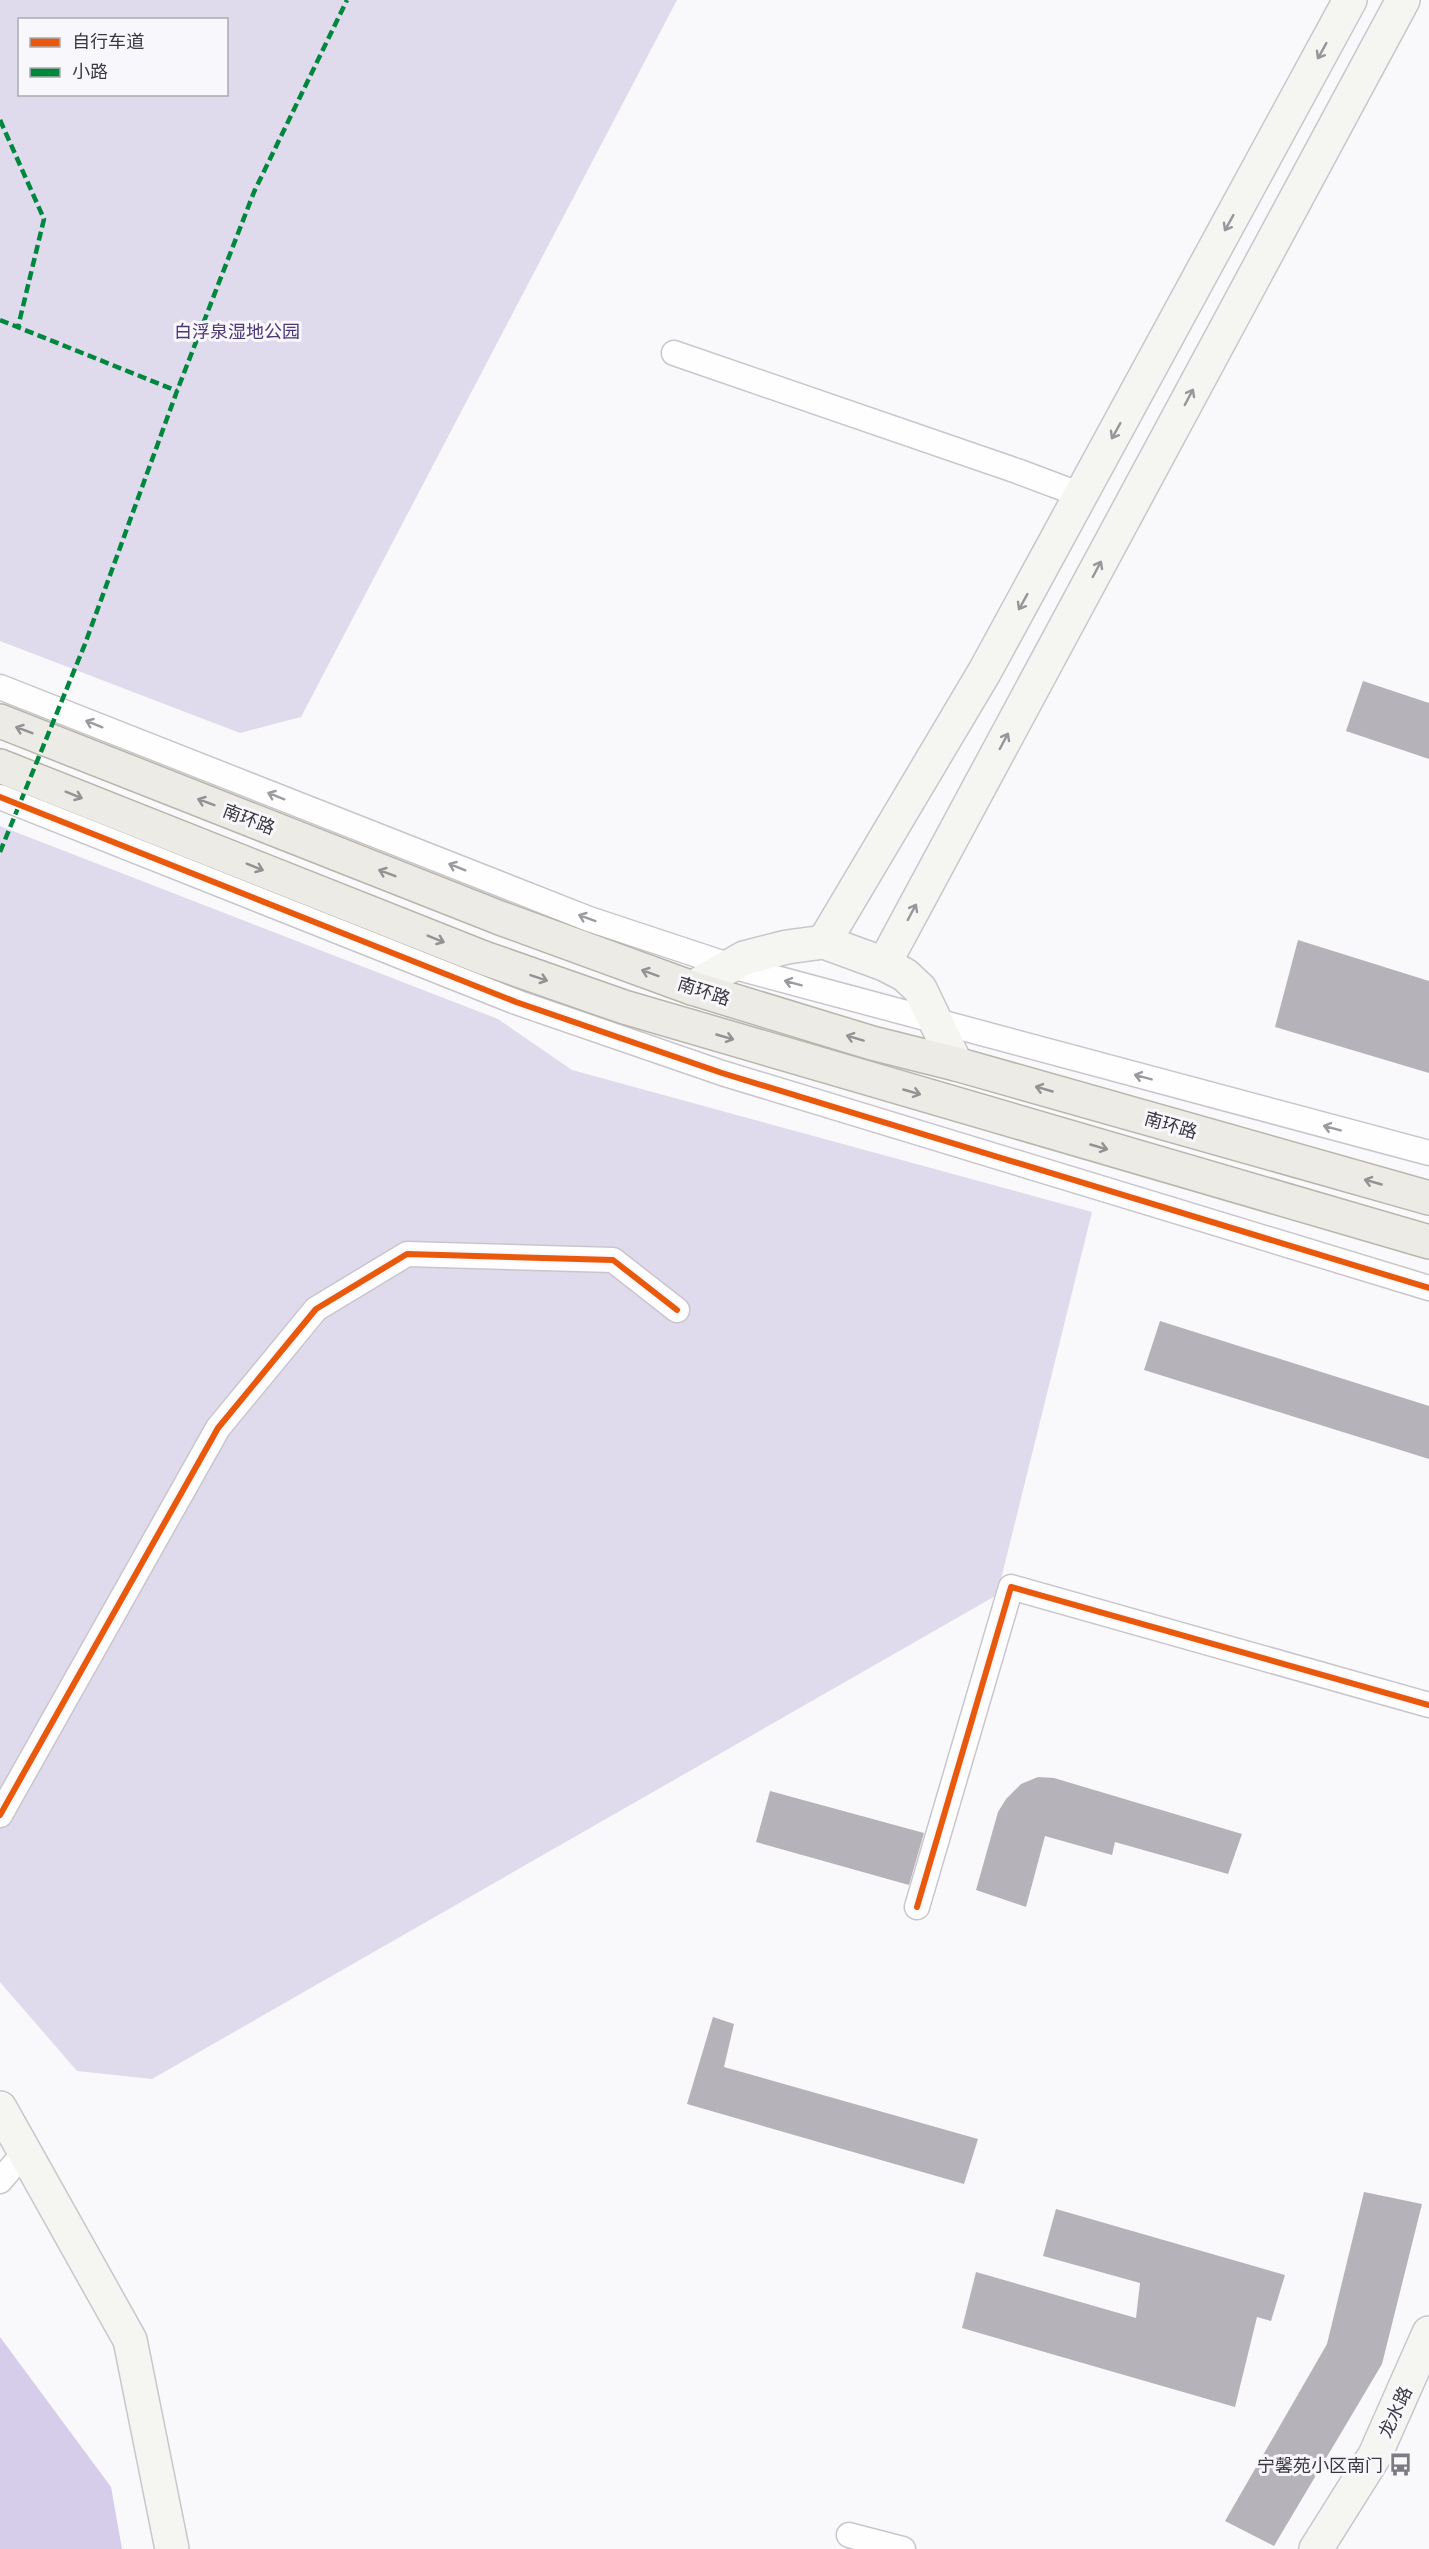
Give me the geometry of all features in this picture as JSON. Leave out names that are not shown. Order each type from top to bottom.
[{"type":"main road","points":[[824,942],[985,671],[1350,0]]},
{"type":"main road","points":[[884,964],[1403,0]]},
{"type":"main road","name":"南环路","points":[[0,721],[506,903],[692,988],[872,1043],[956,1064],[1429,1198]]},
{"type":"main road","name":"南环路","points":[[0,766],[479,972],[635,1010],[1429,1242]]},
{"type":"main road","points":[[692,988],[744,958],[824,942],[884,964],[905,975],[920,989],[956,1064]]},
{"type":"main road","points":[[0,2108],[130,2340],[172,2549]]},
{"type":"main road","name":"龙水路","points":[[1316,2549],[1375,2455],[1429,2333]]},
{"type":"street","points":[[674,353],[1081,495]]},
{"type":"street","points":[[0,687],[506,903],[589,919],[731,966],[1429,1153]]},
{"type":"street","points":[[0,797],[479,972],[516,1002],[722,1072],[1429,1288]]},
{"type":"street","points":[[0,1815],[218,1428],[316,1309],[407,1254],[613,1260],[676,1310]]},
{"type":"street","points":[[917,1907],[1011,1587],[1429,1705]]},
{"type":"street","points":[[0,2181],[25,2152]]},
{"type":"street","points":[[849,2535],[903,2549]]},
{"type":"green space","name":"白浮泉湿地公园","points":[[0,0],[677,0],[301,717],[240,733],[0,641]]},
{"type":"green space","points":[[0,826],[498,1019],[572,1070],[1092,1212],[997,1595],[152,2079],[77,2071],[0,1982]]},
{"type":"shaded area","points":[[0,2337],[111,2487],[122,2549],[0,2549]]},
{"type":"building","points":[[1363,681],[1429,703],[1429,759],[1346,731]]},
{"type":"building","points":[[1298,940],[1429,981],[1429,1073],[1275,1027]]},
{"type":"building","points":[[1160,1321],[1429,1406],[1429,1459],[1144,1370]]},
{"type":"building","points":[[1038,1777],[1054,1778],[1242,1834],[1228,1874],[1115,1842],[1112,1855],[1045,1836],[1026,1907],[976,1890],[998,1812],[1006,1799],[1021,1784]]},
{"type":"building","points":[[770,1791],[924,1833],[909,1885],[756,1842]]},
{"type":"building","points":[[713,2017],[734,2024],[724,2067],[978,2139],[964,2184],[687,2104]]},
{"type":"building","points":[[1364,2192],[1422,2204],[1382,2364],[1274,2546],[1225,2521],[1327,2344]]},
{"type":"building","points":[[1056,2209],[1285,2275],[1271,2321],[1257,2317],[1235,2407],[962,2328],[976,2272],[1136,2318],[1140,2283],[1043,2256]]},
{"type":"marked path","points":[[0,852],[85,644],[177,391],[254,192],[347,0]]},
{"type":"marked path","points":[[0,120],[44,219],[18,327]]},
{"type":"marked path","points":[[0,320],[177,391]]},
{"type":"cycle path","points":[[0,797],[516,1002],[722,1073],[1429,1288]]},
{"type":"cycle path","points":[[0,1815],[218,1428],[316,1309],[407,1254],[613,1260],[677,1310]]},
{"type":"cycle path","points":[[917,1907],[1011,1587],[1429,1705]]},
{"type":"place","name":"宁馨苑小区南门","points":[[1401,2465]]}]
